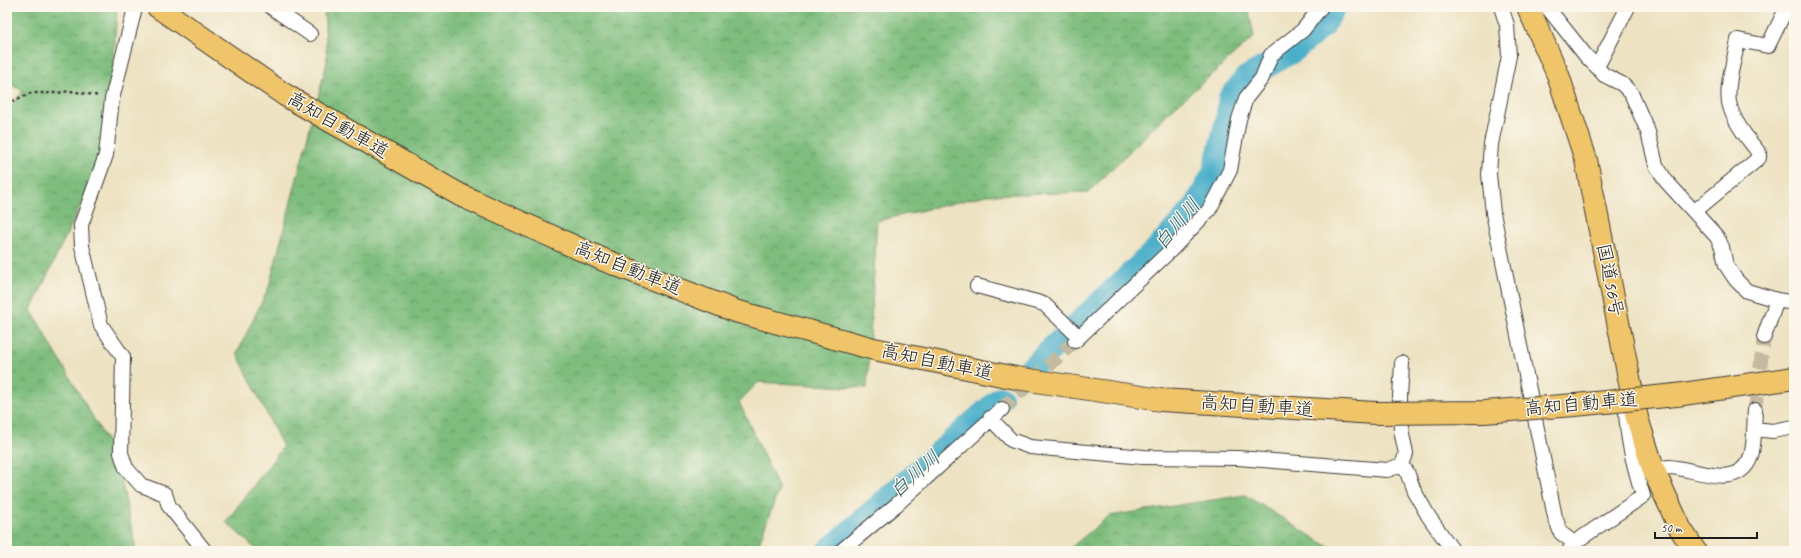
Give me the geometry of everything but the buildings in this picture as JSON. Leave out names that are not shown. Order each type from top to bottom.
[{"type":"highway","name":"高知自動車道","points":[[158,7],[285,95],[460,195],[604,260],[735,311],[874,349],[1016,378],[1161,400],[1375,413],[1484,412],[1575,405],[1676,395],[1794,378]]},
{"type":"highway","name":"国道56号","points":[[1528,7],[1558,75],[1586,160],[1637,418],[1654,471],[1680,528],[1695,551]]},
{"type":"street","points":[[271,7],[310,34]]},
{"type":"street","points":[[977,286],[1044,304],[1066,324],[1077,339],[1171,250],[1209,210],[1230,170],[1239,119],[1246,98],[1262,78],[1271,55],[1303,30],[1321,7]]},
{"type":"street","points":[[1501,7],[1507,25],[1509,56],[1491,144],[1489,174],[1493,213],[1555,517],[1561,532],[1571,547],[1643,496],[1630,452],[1625,416],[1626,368]]},
{"type":"street","points":[[1547,7],[1596,67],[1604,75],[1622,84],[1631,93],[1648,132],[1656,165],[1666,181],[1695,211],[1717,237],[1722,247],[1726,265],[1736,280],[1747,291],[1777,300],[1794,303]]},
{"type":"street","points":[[1596,67],[1628,7]]},
{"type":"street","points":[[1695,211],[1759,158],[1759,152],[1742,133],[1729,103],[1729,89],[1738,40],[1768,46],[1787,7]]},
{"type":"street","points":[[134,12],[112,99],[106,155],[81,225],[82,246],[101,325],[123,356],[121,453],[126,468],[141,485],[165,494],[169,506],[205,551]]},
{"type":"street","points":[[1764,337],[1777,300]]},
{"type":"street","points":[[1402,363],[1400,396],[1401,423],[1406,454],[1402,465]]},
{"type":"street","points":[[841,551],[896,505],[990,418],[1002,409]]},
{"type":"street","points":[[1654,471],[1668,467],[1719,476],[1736,475],[1745,467],[1751,455],[1755,410]]},
{"type":"street","points":[[990,418],[1011,440],[1030,447],[1144,457],[1238,458],[1387,470],[1402,465]]},
{"type":"street","points":[[1754,429],[1773,430],[1794,428]]},
{"type":"street","points":[[1402,465],[1429,516],[1453,550]]},
{"type":"path","points":[[7,104],[31,94],[57,93],[70,90],[112,99]]},
{"type":"path","points":[[1453,550],[1474,548],[1488,551]]},
{"type":"green space","points":[[7,7],[117,7],[108,147],[31,310],[117,459],[136,551],[7,551],[7,110],[23,91],[7,83]]},
{"type":"green space","points":[[324,7],[1248,7],[1254,37],[1167,114],[1089,192],[987,195],[877,221],[867,388],[758,382],[739,402],[779,489],[756,551],[258,551],[226,522],[283,447],[237,353],[269,287],[327,62]]},
{"type":"green space","points":[[1245,495],[1335,551],[1067,551],[1109,516]]},
{"type":"waterway","name":"白川川","points":[[1029,370],[1159,247],[1196,206],[1214,172],[1227,121],[1230,98],[1246,78],[1293,51],[1323,26],[1334,7]]},
{"type":"waterway","name":"白川川","points":[[828,551],[1001,398]]},
{"type":"tunnel","points":[[1755,410],[1764,337]]},
{"type":"tunnel","points":[[1002,409],[1075,341]]}]
